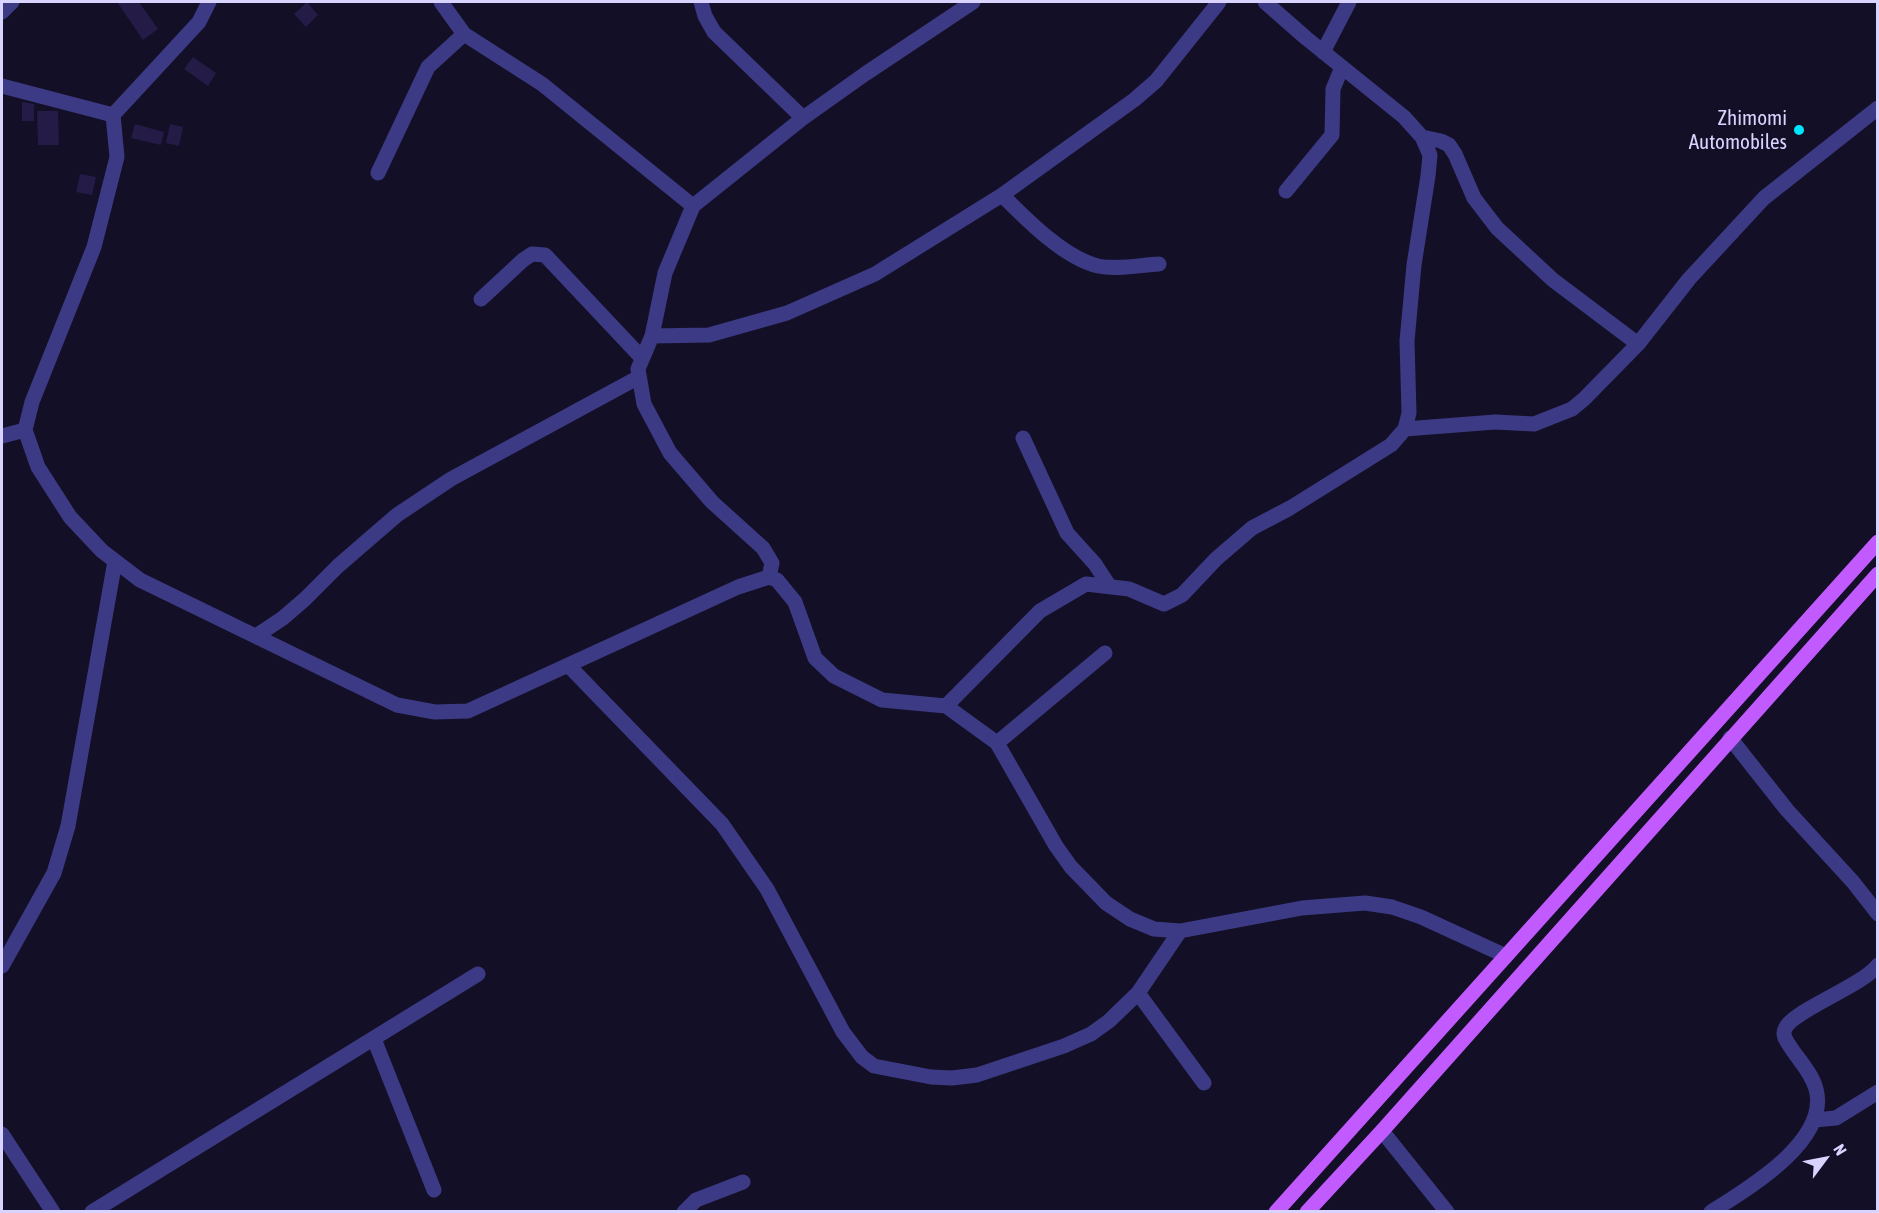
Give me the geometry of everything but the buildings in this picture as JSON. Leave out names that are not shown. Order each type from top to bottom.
[{"type":"main road","points":[[1276,1212],[1878,542]]},
{"type":"main road","points":[[1307,1212],[1382,1131],[1878,574]]},
{"type":"street","points":[[2,12],[12,2]]},
{"type":"street","points":[[209,2],[199,22],[113,115],[117,157],[94,247],[32,402],[25,430],[38,467],[70,518],[102,550],[140,580],[397,705],[435,712],[468,711],[738,587],[769,577],[777,580],[795,602],[815,658],[834,676],[882,700],[946,706],[997,743],[1056,846],[1071,867],[1106,903],[1130,919],[1154,929],[1180,930],[1302,908],[1365,903],[1392,907],[1421,917],[1506,956]]},
{"type":"street","points":[[441,2],[464,34],[542,84],[693,206]]},
{"type":"street","points":[[701,2],[705,16],[714,32],[803,118]]},
{"type":"street","points":[[769,577],[772,563],[763,548],[712,502],[670,453],[644,404],[638,369],[652,336],[665,273],[693,206],[803,118],[973,2]]},
{"type":"street","points":[[652,336],[709,335],[787,313],[875,274],[1002,195],[1134,100],[1156,81],[1219,2]]},
{"type":"street","points":[[946,706],[1040,611],[1086,584],[1129,589],[1164,604],[1182,595],[1216,558],[1252,528],[1290,508],[1391,445],[1405,429],[1409,413],[1407,340],[1414,266],[1430,154],[1422,136],[1404,117],[1265,2]]},
{"type":"street","points":[[1323,52],[1349,2]]},
{"type":"street","points":[[378,173],[428,67],[464,34]]},
{"type":"street","points":[[1286,191],[1332,135],[1333,89],[1342,67]]},
{"type":"street","points":[[2,86],[113,115]]},
{"type":"street","points":[[1405,429],[1495,422],[1534,424],[1558,416],[1584,399],[1638,344],[1689,279],[1764,198],[1878,108]]},
{"type":"street","points":[[1422,136],[1449,145],[1477,203],[1497,228],[1553,280],[1638,344]]},
{"type":"street","points":[[1002,195],[1030,224],[1078,258],[1100,266],[1159,264]]},
{"type":"street","points":[[481,299],[523,260],[532,254],[545,255],[642,358]]},
{"type":"street","points":[[256,636],[297,606],[338,566],[406,509],[451,479],[639,377]]},
{"type":"street","points":[[2,436],[25,430]]},
{"type":"street","points":[[1023,438],[1067,533],[1095,564],[1110,587]]},
{"type":"street","points":[[2,966],[54,873],[65,835],[115,561]]},
{"type":"street","points":[[997,743],[1105,653]]},
{"type":"street","points":[[568,665],[722,824],[767,890],[843,1032],[862,1057],[874,1066],[930,1077],[952,1078],[977,1075],[1064,1046],[1091,1034],[1109,1021],[1138,993],[1180,930]]},
{"type":"street","points":[[1730,738],[1787,810],[1853,882],[1878,914]]},
{"type":"street","points":[[1711,1212],[1778,1165],[1801,1141],[1814,1120],[1818,1104],[1815,1087],[1810,1076],[1789,1048],[1784,1032],[1786,1026],[1797,1016],[1854,984],[1878,965]]},
{"type":"street","points":[[92,1212],[478,974]]},
{"type":"street","points":[[1138,993],[1204,1083]]},
{"type":"street","points":[[374,1039],[434,1190]]},
{"type":"street","points":[[1814,1120],[1836,1118],[1878,1092]]},
{"type":"street","points":[[1382,1131],[1447,1212]]},
{"type":"street","points":[[2,1134],[53,1212]]},
{"type":"street","points":[[684,1212],[696,1200],[743,1182]]},
{"type":"place","name":"Zhimomi Automobiles","points":[[1799,130]]}]
